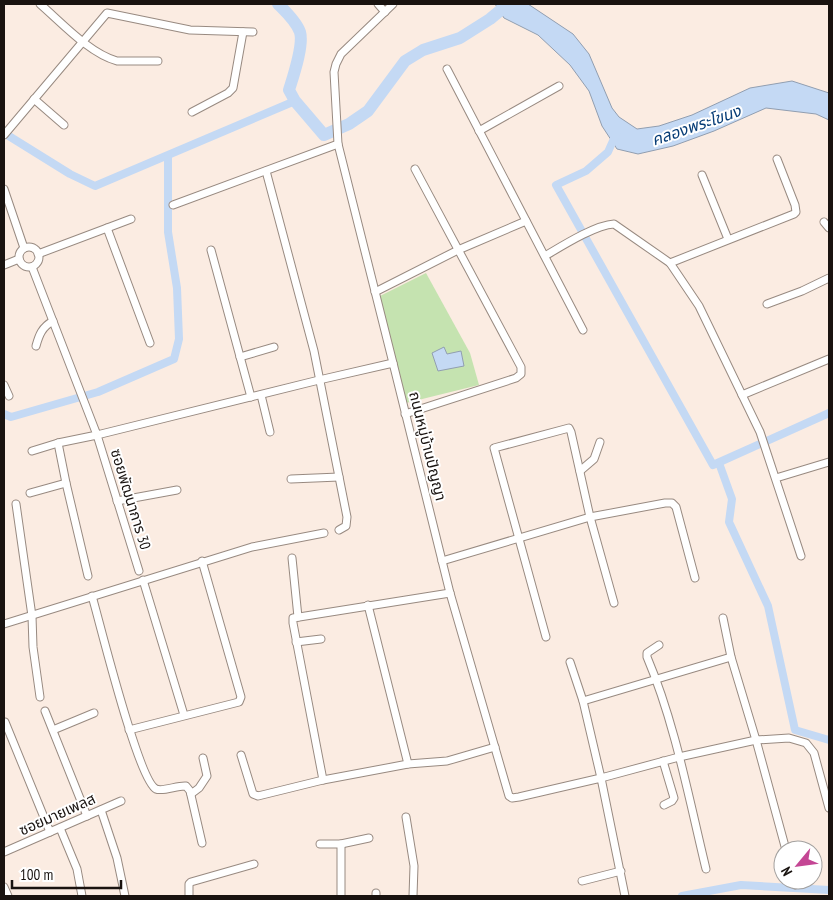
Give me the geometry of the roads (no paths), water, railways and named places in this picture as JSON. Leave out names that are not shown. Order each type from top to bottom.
[{"type":"street","points":[[40,4],[83,41],[110,59],[117,61],[158,61]]},
{"type":"street","points":[[378,4],[385,12]]},
{"type":"street","name":"ถนนหมู่บ้านปัญญา","points":[[393,4],[341,54],[336,64],[334,72],[337,135],[450,593],[509,796],[512,798],[601,778]]},
{"type":"street","points":[[6,132],[107,13],[190,30],[253,32]]},
{"type":"street","points":[[192,112],[228,93],[233,88],[243,32]]},
{"type":"street","points":[[447,69],[583,330]]},
{"type":"street","points":[[479,131],[559,86]]},
{"type":"street","points":[[34,99],[64,125]]},
{"type":"street","points":[[173,205],[338,144]]},
{"type":"street","points":[[670,263],[795,213],[795,205],[776,159]]},
{"type":"street","points":[[405,414],[516,378],[521,374],[521,368],[416,169]]},
{"type":"street","points":[[266,171],[314,351],[347,518],[346,526],[339,530]]},
{"type":"street","points":[[702,175],[728,239]]},
{"type":"street","points":[[4,189],[24,248]]},
{"type":"street","points":[[38,254],[131,219]]},
{"type":"street","points":[[375,292],[458,250],[526,221]]},
{"type":"street","points":[[544,256],[610,224],[618,226],[670,263],[699,306],[760,432],[801,556]]},
{"type":"street","points":[[107,228],[150,343]]},
{"type":"street","points":[[19,259],[25,266],[32,267],[37,263],[38,254],[34,248],[24,248]]},
{"type":"street","points":[[19,259],[20,253],[24,248]]},
{"type":"street","points":[[212,250],[251,397]]},
{"type":"street","points":[[4,266],[19,259]]},
{"type":"street","points":[[32,267],[97,435]]},
{"type":"street","points":[[767,304],[802,291],[829,278]]},
{"type":"street","points":[[36,346],[42,329],[53,321]]},
{"type":"street","points":[[240,358],[274,347]]},
{"type":"street","points":[[742,395],[829,359]]},
{"type":"street","points":[[32,451],[58,443],[319,380],[393,364]]},
{"type":"street","points":[[4,385],[9,396]]},
{"type":"street","points":[[261,395],[270,432]]},
{"type":"street","points":[[546,637],[494,448],[569,428],[590,517],[614,603]]},
{"type":"street","name":"ซอยพัฒนาการ 30","points":[[97,435],[139,571]]},
{"type":"street","points":[[580,471],[594,459],[600,442]]},
{"type":"street","points":[[58,443],[88,576]]},
{"type":"street","points":[[776,478],[829,462]]},
{"type":"street","points":[[291,479],[339,477]]},
{"type":"street","points":[[30,493],[66,484]]},
{"type":"street","points":[[117,501],[177,490]]},
{"type":"street","points":[[442,561],[590,517],[665,502],[672,503],[676,507],[695,578]]},
{"type":"street","points":[[16,504],[32,616],[33,647],[40,697]]},
{"type":"street","points":[[4,624],[252,547],[324,533]]},
{"type":"street","points":[[292,558],[298,616]]},
{"type":"street","points":[[129,730],[239,702],[241,697],[202,562]]},
{"type":"street","points":[[143,580],[184,715]]},
{"type":"street","points":[[323,780],[296,642],[294,618],[450,593]]},
{"type":"street","points":[[92,596],[129,730],[145,771],[151,784],[156,788],[186,786],[191,794],[202,843]]},
{"type":"street","points":[[368,605],[408,764]]},
{"type":"street","points":[[723,618],[731,657],[783,840]]},
{"type":"street","points":[[296,642],[321,639]]},
{"type":"street","points":[[659,644],[647,653],[679,757],[706,868]]},
{"type":"street","points":[[583,701],[731,657]]},
{"type":"street","points":[[570,662],[583,701],[626,896]]},
{"type":"street","points":[[45,711],[87,816]]},
{"type":"street","points":[[53,730],[94,713]]},
{"type":"street","points":[[6,722],[50,832]]},
{"type":"street","points":[[601,778],[662,761],[756,740],[789,738],[806,743],[814,753],[829,808]]},
{"type":"street","points":[[241,755],[255,796],[323,780],[408,764],[447,761],[495,747]]},
{"type":"street","points":[[191,794],[200,788],[207,776],[204,758]]},
{"type":"street","points":[[662,761],[674,798],[664,805]]},
{"type":"street","name":"ซอยมายเพลส","points":[[4,852],[121,801]]},
{"type":"street","points":[[101,810],[116,858],[125,896]]},
{"type":"street","points":[[406,817],[414,866],[413,896]]},
{"type":"street","points":[[60,828],[77,869],[82,896]]},
{"type":"street","points":[[320,844],[341,844],[369,838]]},
{"type":"street","points":[[341,844],[341,896]]},
{"type":"street","points":[[189,896],[189,884],[192,882],[254,864]]},
{"type":"street","points":[[582,881],[621,871]]},
{"type":"street","points":[[4,887],[8,896]]},
{"type":"water","name":"คลองพระโขนง","points":[[495,4],[528,4],[573,34],[589,54],[612,108],[619,117],[637,129],[659,126],[692,115],[750,88],[792,81],[829,93],[829,120],[816,114],[766,108],[714,131],[673,146],[638,154],[617,149],[602,126],[589,91],[570,65],[538,35],[504,18]]},
{"type":"water","points":[[444,347],[447,354],[461,351],[464,366],[438,371],[432,353]]},
{"type":"waterway","points":[[278,4],[296,24],[301,38],[298,61],[289,90],[295,101],[324,135],[349,124],[368,111],[405,61],[423,50],[460,38],[490,19],[507,5]]},
{"type":"waterway","points":[[4,133],[70,174],[95,186],[295,101]]},
{"type":"waterway","points":[[616,134],[608,152],[586,171],[556,185],[713,465],[829,413]]},
{"type":"waterway","points":[[4,414],[11,417],[98,392],[174,359],[179,339],[177,288],[168,232],[168,156]]},
{"type":"waterway","points":[[719,463],[732,499],[729,522],[768,606],[795,730],[829,740]]},
{"type":"waterway","points":[[682,896],[741,885],[829,890]]}]
